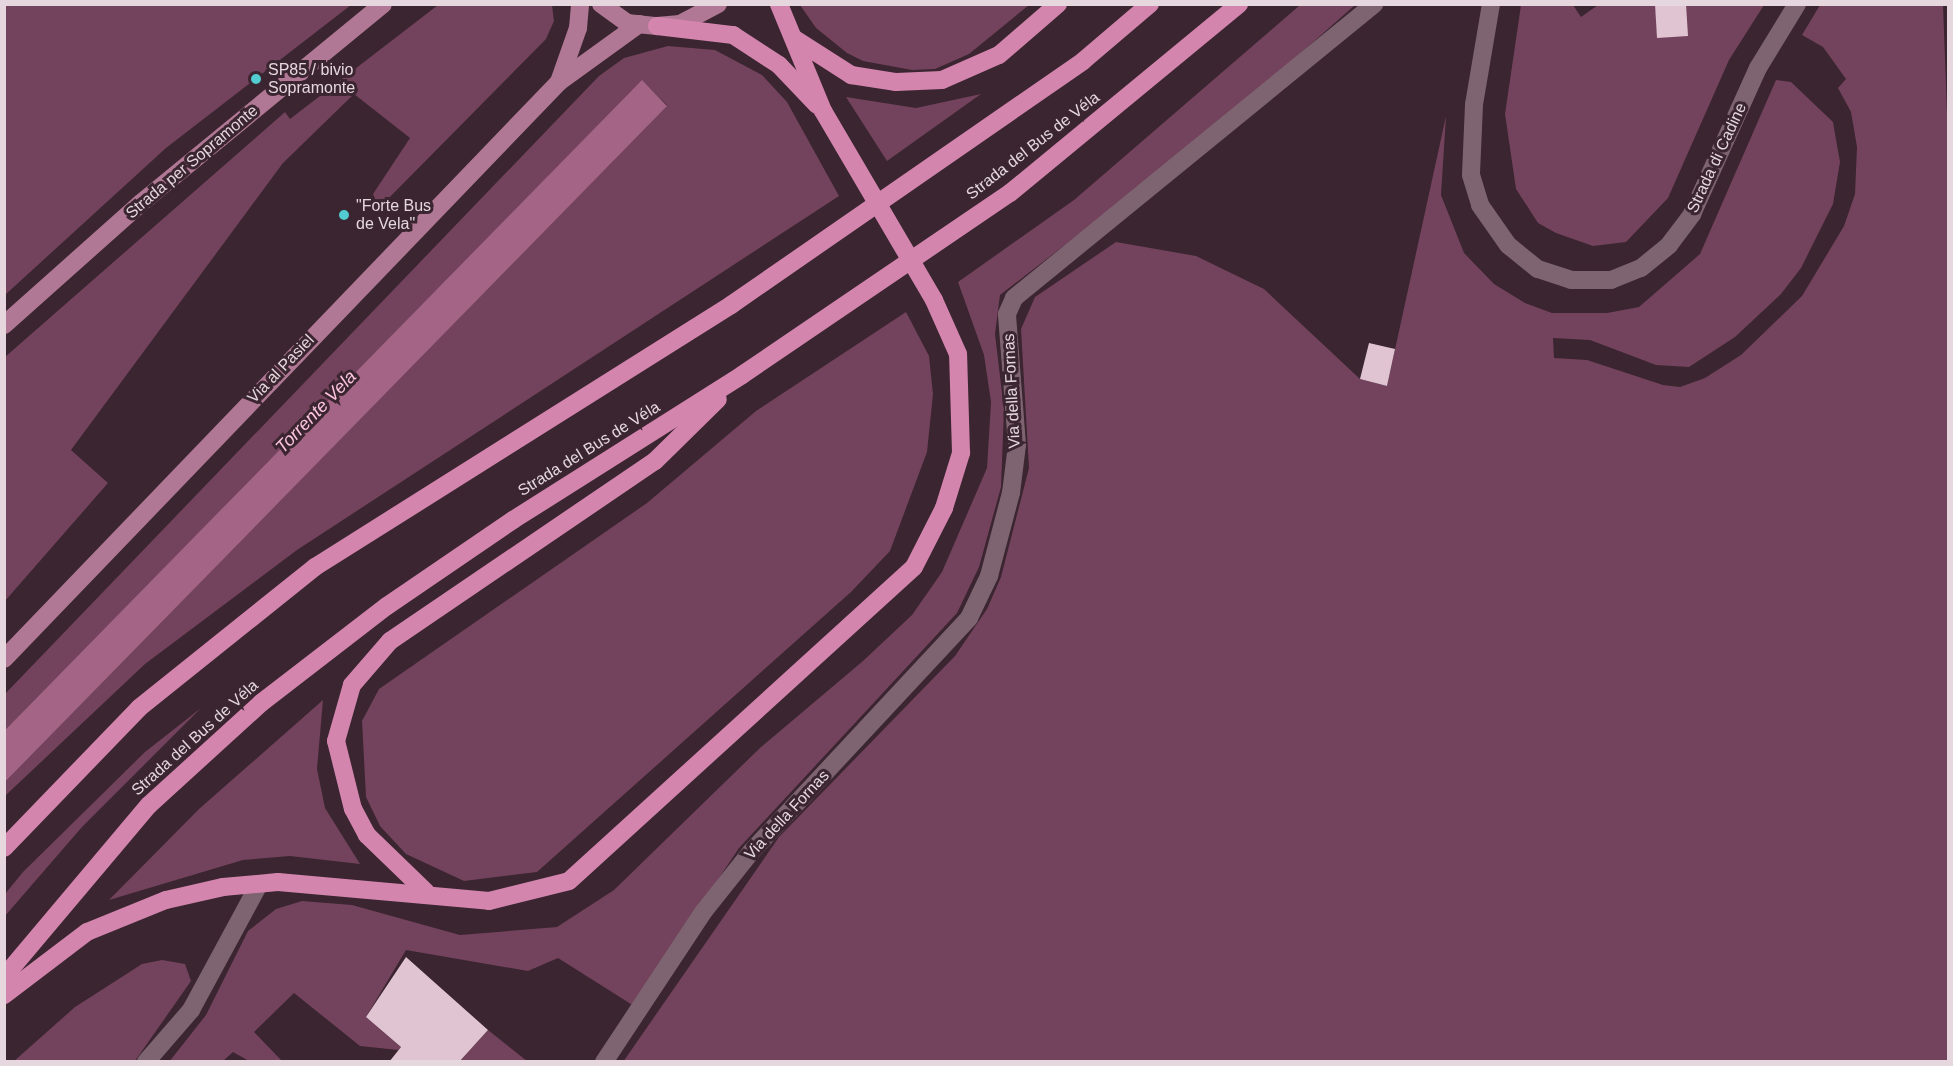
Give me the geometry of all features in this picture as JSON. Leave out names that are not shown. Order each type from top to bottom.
[{"type":"highway","points":[[4,995],[87,932],[166,900],[259,884],[426,892],[489,901],[569,881],[914,567],[944,508],[961,453],[958,354],[934,300],[823,111],[779,4]]},
{"type":"highway","points":[[795,39],[851,75],[896,82],[942,80],[999,55],[1058,4]]},
{"type":"highway","points":[[4,848],[138,708],[315,567],[731,306],[1083,61],[1150,4]]},
{"type":"highway","name":"Strada del Bus de Véla","points":[[4,977],[149,805],[261,703],[503,527],[742,375],[1010,193],[1239,4]]},
{"type":"highway","points":[[648,25],[733,35],[779,65],[823,111]]},
{"type":"highway","points":[[426,892],[367,835],[353,809],[336,741],[352,685],[390,641],[437,605],[656,461],[742,375]]},
{"type":"main road","name":"Strada per Sopramonte","points":[[4,325],[141,203],[383,4]]},
{"type":"main road","name":"Via al Pasiel","points":[[559,82],[578,28],[580,4]]},
{"type":"main road","points":[[601,4],[648,25],[680,24],[718,4]]},
{"type":"main road","name":"Via al Pasiel","points":[[4,659],[559,82],[648,25]]},
{"type":"street","name":"Via della Fornas","points":[[604,1062],[704,911],[751,852],[969,618],[989,576],[1011,493],[1017,445],[1006,314],[1014,298],[1374,4]]},
{"type":"street","name":"Strada di Cadine","points":[[1491,4],[1471,145],[1472,175],[1480,205],[1500,236],[1538,269],[1581,280],[1611,280],[1641,268],[1670,245],[1692,214],[1758,68],[1797,4]]},
{"type":"street","points":[[146,1062],[191,1010],[259,884]]},
{"type":"shaded area","points":[[5,4],[351,5],[166,148],[5,295]]},
{"type":"shaded area","points":[[438,5],[552,5],[554,21],[546,39],[379,208],[373,194],[410,138],[354,94],[283,163],[71,450],[108,483],[5,601],[5,357],[285,112],[290,119]]},
{"type":"shaded area","points":[[800,5],[1029,5],[969,54],[935,69],[912,70],[863,61],[847,53],[816,28]]},
{"type":"shaded area","points":[[1300,5],[1355,5],[1215,129],[1000,295],[995,334],[1004,410],[1001,487],[979,567],[957,613],[739,848],[634,1006],[558,958],[528,971],[406,950],[366,1017],[401,1047],[398,1050],[360,1046],[294,993],[254,1032],[282,1061],[249,1061],[233,1052],[223,1061],[169,1062],[206,1015],[248,931],[276,909],[302,901],[352,905],[460,935],[557,927],[614,890],[761,747],[863,661],[912,615],[942,572],[987,468],[991,402],[984,355],[958,282],[1074,200]]},
{"type":"shaded area","points":[[1521,5],[1573,5],[1581,17],[1598,5],[1764,5],[1729,60],[1668,198],[1626,242],[1593,246],[1556,233],[1538,223],[1516,189],[1505,114]]},
{"type":"shaded area","points":[[1820,5],[1943,5],[1948,140],[1948,1061],[623,1062],[779,837],[955,656],[987,609],[1001,577],[1029,468],[1021,329],[1035,297],[1116,242],[1196,256],[1264,289],[1360,379],[1387,386],[1446,116],[1441,195],[1464,253],[1494,284],[1525,303],[1552,313],[1607,313],[1639,307],[1700,254],[1776,80],[1791,82],[1833,122],[1840,162],[1833,204],[1801,268],[1781,294],[1735,337],[1689,367],[1656,365],[1590,340],[1553,338],[1554,358],[1587,360],[1663,385],[1680,387],[1705,378],[1741,355],[1802,296],[1844,226],[1855,194],[1857,147],[1851,112],[1838,88],[1846,79],[1823,47],[1802,35]]},
{"type":"shaded area","points":[[668,46],[715,50],[762,75],[787,102],[839,196],[297,550],[145,664],[5,796],[5,782],[667,105],[642,81],[5,730],[4,695],[599,76],[624,58]]},
{"type":"shaded area","points":[[642,80],[667,106],[5,782],[5,730]]},
{"type":"shaded area","points":[[981,94],[887,161],[846,97],[916,108]]},
{"type":"shaded area","points":[[906,312],[929,356],[933,394],[927,452],[890,551],[851,592],[537,872],[464,881],[406,854],[380,826],[366,797],[362,721],[379,689],[647,503],[756,411]]},
{"type":"shaded area","points":[[323,700],[317,769],[325,808],[360,864],[290,856],[243,860],[109,900],[199,809]]},
{"type":"shaded area","points":[[201,708],[82,827],[5,916],[5,894],[23,872],[145,752]]},
{"type":"shaded area","points":[[162,960],[185,964],[191,981],[135,1061],[13,1062],[75,1007],[142,964]]},
{"type":"shaded area","points":[[488,1030],[527,1061],[459,1062]]},
{"type":"building","points":[[1655,4],[1686,4],[1688,36],[1657,38]]},
{"type":"building","points":[[1369,343],[1395,349],[1387,386],[1360,379]]},
{"type":"building","points":[[406,957],[488,1030],[459,1062],[389,1062],[401,1047],[366,1017]]},
{"type":"place","name":"SP85 / bivio Sopramonte","points":[[256,79]]},
{"type":"place","name":"\"Forte Bus de Vela\"","points":[[344,215]]},
{"type":"water label","name":"Torrente Vela","points":[[316,412]]}]
